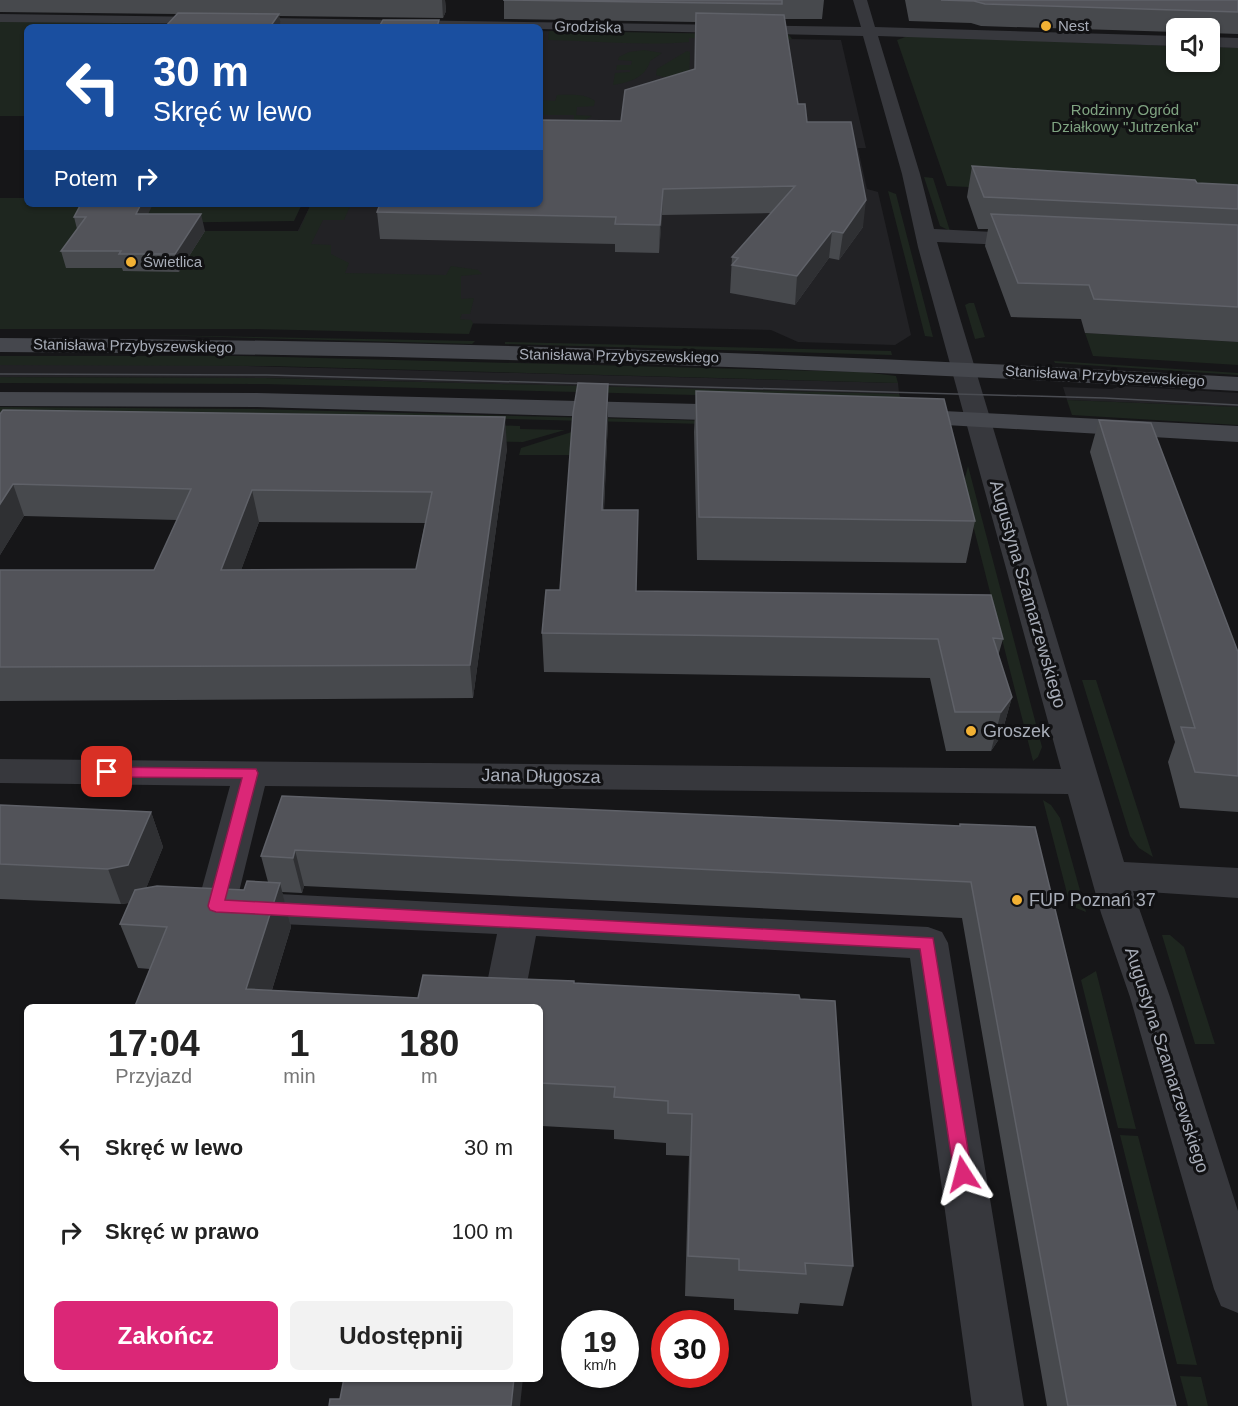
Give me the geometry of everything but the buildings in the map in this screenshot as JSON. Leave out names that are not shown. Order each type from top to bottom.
[{"type":"main road","name":"Stanisława Przybyszewskiego","points":[[0,345],[447,352],[964,368],[1238,384]]},
{"type":"main road","points":[[0,399],[257,400],[767,413]]},
{"type":"main road","points":[[884,416],[1238,434]]},
{"type":"street","name":"Augustyna Szamarzewskiego","points":[[860,0],[911,174],[925,236],[1120,914],[1150,997],[1238,1289]]},
{"type":"street","points":[[377,22],[385,7]]},
{"type":"street","name":"Grodziska","points":[[0,18],[461,24]]},
{"type":"street","name":"Grodziska","points":[[543,26],[1166,41]]},
{"type":"street","points":[[1220,42],[1238,43]]},
{"type":"street","points":[[925,236],[1051,241]]},
{"type":"street","name":"Jana Długosza","points":[[0,771],[1082,782]]},
{"type":"street","points":[[251,773],[198,909],[520,920],[928,943],[998,1406]]},
{"type":"street","points":[[1109,875],[1238,883]]},
{"type":"street","points":[[508,978],[520,920]]},
{"type":"shaded area","points":[[543,31],[775,35],[788,39],[841,40],[866,148],[858,148],[866,185],[867,189],[878,192],[911,335],[895,345],[798,342],[771,330],[450,323],[250,329],[310,207],[543,207]]},
{"type":"shaded area","points":[[169,364],[898,383],[899,394],[266,378],[0,377],[0,365]]},
{"type":"shaded area","points":[[1121,386],[1238,393],[1238,407],[1067,400],[1063,387],[1112,389]]},
{"type":"green space","points":[[0,21],[180,24],[24,24],[24,116],[0,116]]},
{"type":"green space","points":[[549,31],[789,35],[792,39],[689,38],[689,42],[618,43],[548,40]]},
{"type":"green space","name":"Rodzinny Ogród Działkowy \"Jutrzenka\"","points":[[908,36],[1166,46],[1166,72],[1220,72],[1220,47],[1238,48],[1238,199],[947,186],[897,40]]},
{"type":"green space","points":[[644,50],[662,53],[650,61],[640,76],[613,85],[615,73],[630,72],[630,70],[616,70],[617,65],[631,65],[632,61],[618,60],[619,57],[629,52]]},
{"type":"green space","points":[[687,51],[690,52],[689,79],[656,75],[657,69]]},
{"type":"green space","points":[[557,95],[572,95],[591,98],[595,101],[594,106],[577,107],[576,115],[592,116],[585,120],[574,121],[574,115],[543,115],[543,100],[555,101]]},
{"type":"green space","points":[[924,177],[933,178],[950,231],[940,226]]},
{"type":"green space","points":[[888,191],[896,194],[933,337],[925,336]]},
{"type":"green space","points":[[0,198],[24,198],[24,207],[301,207],[294,221],[144,223],[140,231],[299,231],[310,207],[350,207],[344,220],[323,220],[311,244],[331,245],[331,254],[349,263],[345,273],[446,275],[451,266],[478,270],[482,274],[461,276],[461,299],[474,298],[470,314],[462,314],[460,319],[471,320],[473,323],[469,334],[250,329],[0,329]]},
{"type":"green space","points":[[974,303],[985,337],[975,339],[965,305]]},
{"type":"green space","points":[[1085,333],[1238,342],[1238,365],[1093,356]]},
{"type":"green space","points":[[149,335],[475,341],[472,344]]},
{"type":"green space","points":[[505,342],[891,351],[892,355],[505,344]]},
{"type":"green space","points":[[0,356],[242,356],[864,372],[896,376],[898,383],[270,366],[0,365]]},
{"type":"green space","points":[[1054,361],[1238,373],[1238,375],[1055,363]]},
{"type":"green space","points":[[0,377],[266,378],[899,394],[900,397],[857,399],[264,384],[0,383]]},
{"type":"green space","points":[[1067,400],[1238,407],[1238,425],[1072,415]]},
{"type":"green space","points":[[0,407],[253,409],[905,426],[820,427],[269,413],[0,412]]},
{"type":"green space","points":[[466,424],[565,430],[523,442],[464,441]]},
{"type":"green space","points":[[578,430],[575,455],[519,455],[521,448]]},
{"type":"green space","points":[[968,466],[1042,747],[1038,757],[1033,761],[963,486]]},
{"type":"green space","points":[[1082,680],[1096,680],[1153,857],[1139,848],[1130,836]]},
{"type":"green space","points":[[1043,800],[1051,805],[1060,818],[1086,912],[1076,908],[1069,901]]},
{"type":"green space","points":[[1162,935],[1170,935],[1184,947],[1215,1044],[1195,1044]]},
{"type":"green space","points":[[1096,971],[1136,1129],[1118,1128],[1081,980]]},
{"type":"green space","points":[[1120,1135],[1138,1136],[1197,1365],[1177,1364]]},
{"type":"green space","points":[[1180,1376],[1201,1377],[1208,1406],[1188,1406]]},
{"type":"tram line","points":[[0,374],[267,375],[1104,398],[1238,405]]},
{"type":"place","name":"Nest","points":[[1046,26]]},
{"type":"place","name":"Świetlica","points":[[131,262]]},
{"type":"place","name":"Groszek","points":[[971,731]]},
{"type":"place","name":"FUP Poznań 37","points":[[1017,900]]},
{"type":"route","points":[[107,772],[251,773],[216,906],[928,943],[963,1174]]}]
